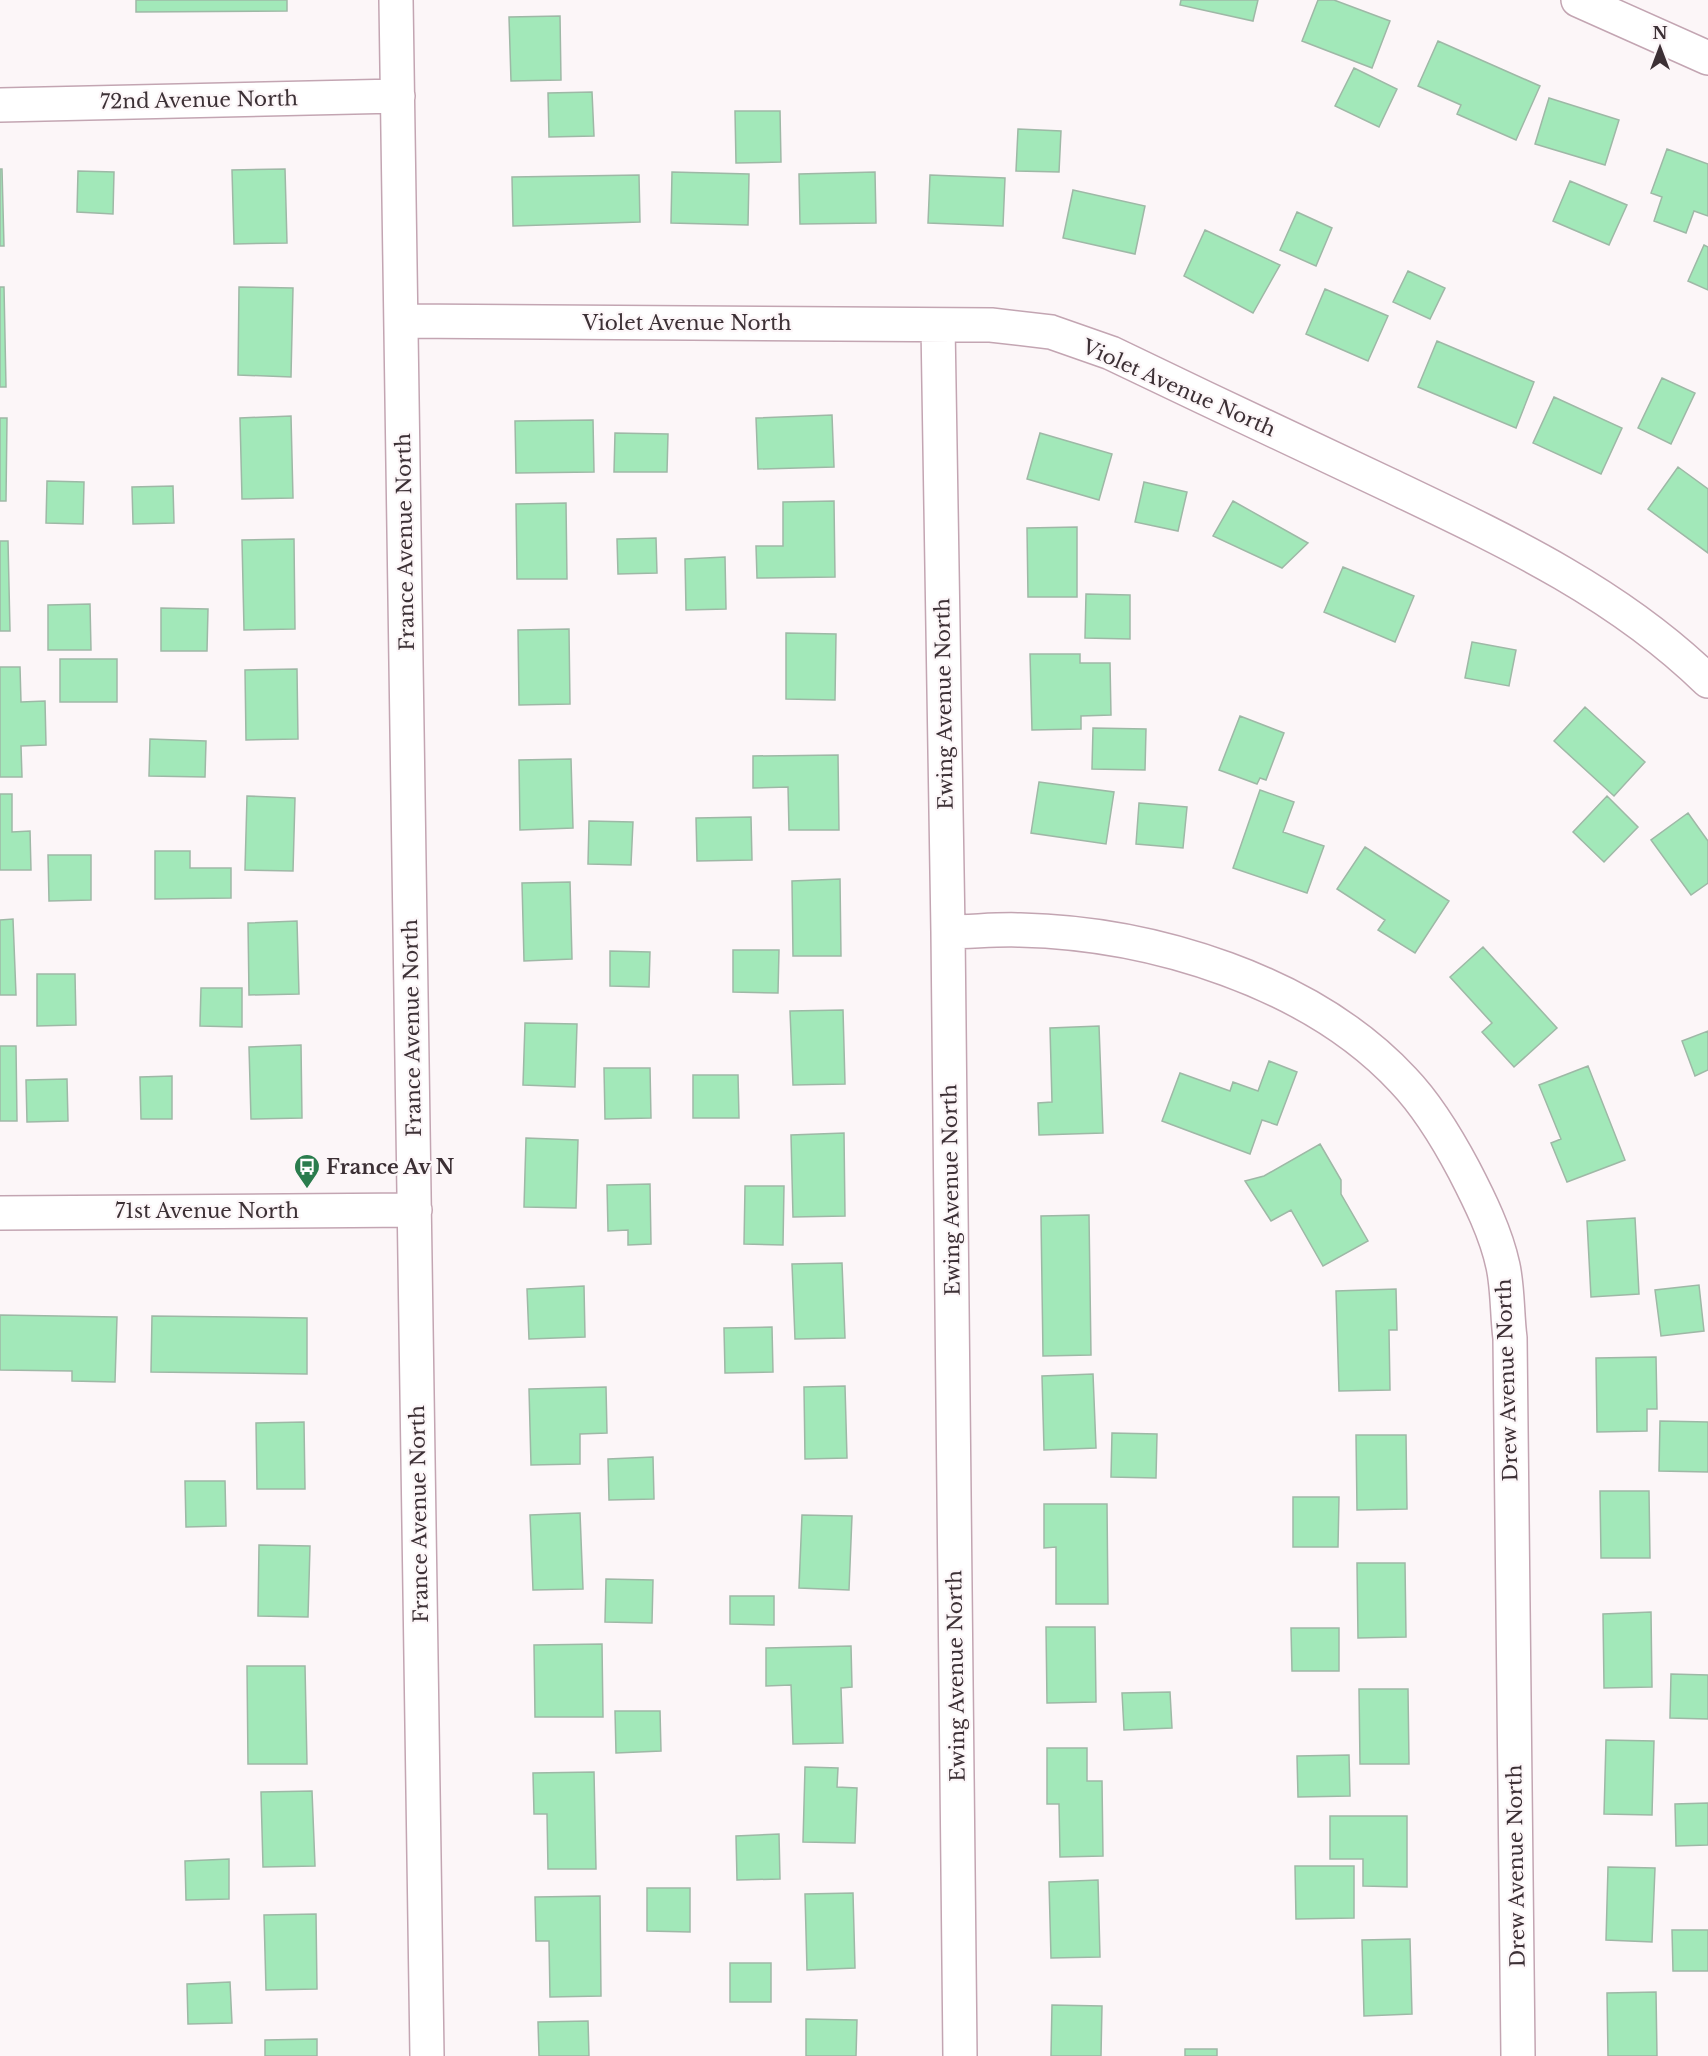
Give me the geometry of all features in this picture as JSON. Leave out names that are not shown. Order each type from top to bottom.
[{"type":"street","name":"France Avenue North","points":[[396,0],[427,2056]]},
{"type":"street","points":[[1578,0],[1708,58]]},
{"type":"street","name":"72nd Avenue North","points":[[0,105],[398,96]]},
{"type":"street","name":"Violet Avenue North","points":[[402,321],[991,325],[1051,332],[1111,353],[1486,531],[1583,583],[1672,646],[1708,681]]},
{"type":"street","name":"Ewing Avenue North","points":[[938,325],[948,932],[960,2056]]},
{"type":"street","name":"Drew Avenue North","points":[[948,932],[1021,930],[1114,940],[1204,961],[1290,996],[1350,1033],[1403,1080],[1446,1136],[1479,1200],[1503,1266],[1510,1338],[1518,2056]]},
{"type":"street","name":"71st Avenue North","points":[[0,1212],[415,1210]]},
{"type":"building","points":[[136,0],[287,0],[287,11],[136,12]]},
{"type":"building","points":[[1181,0],[1258,0],[1253,21],[1180,5]]},
{"type":"building","points":[[1318,0],[1334,0],[1390,21],[1372,68],[1302,41]]},
{"type":"building","points":[[560,16],[561,80],[511,81],[509,17]]},
{"type":"building","points":[[1438,41],[1540,86],[1516,140],[1457,114],[1461,105],[1418,86]]},
{"type":"building","points":[[1354,68],[1397,89],[1379,127],[1335,106]]},
{"type":"building","points":[[592,92],[594,136],[549,137],[548,93]]},
{"type":"building","points":[[1549,98],[1619,120],[1605,165],[1535,144]]},
{"type":"building","points":[[735,111],[780,111],[781,162],[736,163]]},
{"type":"building","points":[[1018,129],[1061,131],[1059,172],[1016,171]]},
{"type":"building","points":[[1667,149],[1708,164],[1708,216],[1694,211],[1686,233],[1654,221],[1662,197],[1651,193]]},
{"type":"building","points":[[0,169],[2,169],[4,246],[0,246]]},
{"type":"building","points":[[285,169],[287,243],[234,244],[232,170]]},
{"type":"building","points":[[78,171],[114,172],[113,214],[77,212]]},
{"type":"building","points":[[672,172],[749,174],[748,225],[671,223]]},
{"type":"building","points":[[875,172],[876,223],[800,224],[799,174]]},
{"type":"building","points":[[639,175],[640,222],[513,226],[512,177]]},
{"type":"building","points":[[930,175],[1005,178],[1003,226],[928,223]]},
{"type":"building","points":[[1570,181],[1627,205],[1609,245],[1553,221]]},
{"type":"building","points":[[1073,190],[1145,206],[1135,254],[1063,238]]},
{"type":"building","points":[[1297,212],[1332,228],[1316,266],[1280,250]]},
{"type":"building","points":[[1205,230],[1280,265],[1253,313],[1184,276]]},
{"type":"building","points":[[1704,245],[1708,247],[1708,290],[1688,281]]},
{"type":"building","points":[[1408,271],[1445,288],[1430,319],[1393,302]]},
{"type":"building","points":[[0,287],[4,287],[6,387],[0,387]]},
{"type":"building","points":[[239,287],[293,288],[291,377],[238,375]]},
{"type":"building","points":[[1325,289],[1388,316],[1368,361],[1306,334]]},
{"type":"building","points":[[1437,341],[1534,382],[1516,428],[1418,387]]},
{"type":"building","points":[[1662,378],[1695,393],[1671,444],[1638,428]]},
{"type":"building","points":[[1554,397],[1622,428],[1601,474],[1533,443]]},
{"type":"building","points":[[832,415],[834,467],[758,469],[756,418]]},
{"type":"building","points":[[291,416],[293,498],[242,499],[240,418]]},
{"type":"building","points":[[0,418],[7,418],[6,501],[0,501]]},
{"type":"building","points":[[593,420],[594,472],[516,473],[515,421]]},
{"type":"building","points":[[615,433],[668,434],[667,472],[614,472]]},
{"type":"building","points":[[1040,433],[1112,454],[1099,500],[1027,479]]},
{"type":"building","points":[[1678,467],[1708,489],[1708,553],[1648,509]]},
{"type":"building","points":[[47,481],[84,482],[83,524],[46,523]]},
{"type":"building","points":[[1144,482],[1187,492],[1178,531],[1135,522]]},
{"type":"building","points":[[173,486],[174,523],[133,524],[132,487]]},
{"type":"building","points":[[834,501],[835,577],[757,578],[756,546],[783,546],[783,502]]},
{"type":"building","points":[[1233,501],[1308,543],[1282,568],[1213,536]]},
{"type":"building","points":[[566,503],[567,579],[517,579],[516,504]]},
{"type":"building","points":[[1077,527],[1077,597],[1028,597],[1027,528]]},
{"type":"building","points":[[656,538],[657,573],[618,574],[617,539]]},
{"type":"building","points":[[294,539],[295,629],[244,630],[242,540]]},
{"type":"building","points":[[0,541],[8,541],[10,631],[0,631]]},
{"type":"building","points":[[725,557],[726,609],[686,610],[685,559]]},
{"type":"building","points":[[1343,567],[1414,596],[1395,642],[1324,612]]},
{"type":"building","points":[[1086,594],[1130,595],[1130,639],[1085,638]]},
{"type":"building","points":[[90,604],[91,650],[48,650],[48,605]]},
{"type":"building","points":[[161,608],[208,609],[207,651],[161,651]]},
{"type":"building","points":[[569,629],[570,704],[519,705],[518,630]]},
{"type":"building","points":[[786,633],[836,634],[835,700],[786,699]]},
{"type":"building","points":[[1472,642],[1516,650],[1509,686],[1465,678]]},
{"type":"building","points":[[1030,654],[1080,654],[1080,663],[1110,663],[1111,715],[1081,716],[1081,729],[1032,730]]},
{"type":"building","points":[[60,659],[117,659],[117,702],[60,702]]},
{"type":"building","points":[[0,667],[20,667],[21,702],[45,701],[46,745],[21,746],[22,777],[0,777]]},
{"type":"building","points":[[297,669],[298,739],[246,740],[245,670]]},
{"type":"building","points":[[1585,707],[1645,762],[1614,796],[1554,741]]},
{"type":"building","points":[[1240,716],[1284,733],[1266,780],[1260,778],[1257,784],[1219,770]]},
{"type":"building","points":[[1093,728],[1146,729],[1145,770],[1092,769]]},
{"type":"building","points":[[150,739],[206,741],[205,777],[149,776]]},
{"type":"building","points":[[838,755],[839,830],[789,830],[788,787],[753,788],[753,756]]},
{"type":"building","points":[[571,759],[573,828],[520,830],[519,760]]},
{"type":"building","points":[[1039,782],[1114,792],[1106,844],[1031,833]]},
{"type":"building","points":[[1260,790],[1294,802],[1283,832],[1324,846],[1307,893],[1233,868]]},
{"type":"building","points":[[0,794],[12,794],[12,832],[30,831],[31,870],[0,870]]},
{"type":"building","points":[[247,796],[295,798],[293,871],[245,870]]},
{"type":"building","points":[[1607,796],[1638,827],[1604,862],[1573,832]]},
{"type":"building","points":[[1139,803],[1187,807],[1183,848],[1136,844]]},
{"type":"building","points":[[1688,813],[1708,841],[1708,883],[1691,895],[1651,840]]},
{"type":"building","points":[[751,817],[752,860],[697,861],[696,818]]},
{"type":"building","points":[[589,821],[633,822],[631,865],[588,864]]},
{"type":"building","points":[[1365,847],[1449,901],[1415,953],[1378,930],[1385,920],[1337,889]]},
{"type":"building","points":[[155,851],[190,851],[190,868],[231,868],[231,898],[155,899]]},
{"type":"building","points":[[48,855],[91,855],[91,900],[49,901]]},
{"type":"building","points":[[840,879],[841,956],[793,956],[792,881]]},
{"type":"building","points":[[570,882],[572,959],[524,961],[522,883]]},
{"type":"building","points":[[13,919],[16,995],[0,995],[0,920]]},
{"type":"building","points":[[297,921],[299,994],[249,995],[248,923]]},
{"type":"building","points":[[1483,947],[1557,1028],[1514,1067],[1482,1032],[1492,1023],[1450,977]]},
{"type":"building","points":[[733,950],[779,950],[778,993],[733,992]]},
{"type":"building","points":[[610,951],[650,952],[649,987],[610,986]]},
{"type":"building","points":[[37,974],[75,974],[76,1025],[37,1026]]},
{"type":"building","points":[[201,988],[242,988],[242,1027],[200,1026]]},
{"type":"building","points":[[843,1010],[845,1084],[793,1085],[790,1011]]},
{"type":"building","points":[[525,1023],[577,1024],[575,1087],[523,1085]]},
{"type":"building","points":[[1099,1026],[1103,1133],[1039,1135],[1038,1103],[1052,1102],[1050,1028]]},
{"type":"building","points":[[1708,1031],[1708,1070],[1695,1076],[1682,1041]]},
{"type":"building","points":[[301,1045],[302,1118],[251,1119],[249,1047]]},
{"type":"building","points":[[0,1046],[16,1046],[17,1121],[0,1121]]},
{"type":"building","points":[[1269,1061],[1297,1072],[1277,1125],[1262,1120],[1250,1154],[1162,1121],[1180,1073],[1230,1091],[1233,1082],[1258,1091]]},
{"type":"building","points":[[1588,1066],[1625,1160],[1567,1182],[1551,1143],[1561,1139],[1539,1085]]},
{"type":"building","points":[[604,1068],[650,1068],[651,1118],[605,1119]]},
{"type":"building","points":[[693,1075],[738,1075],[739,1118],[693,1118]]},
{"type":"building","points":[[172,1076],[172,1119],[141,1119],[140,1077]]},
{"type":"building","points":[[67,1079],[68,1121],[27,1122],[26,1080]]},
{"type":"building","points":[[844,1133],[845,1216],[793,1217],[791,1135]]},
{"type":"building","points":[[526,1138],[578,1140],[576,1208],[524,1207]]},
{"type":"building","points":[[1320,1144],[1341,1180],[1341,1194],[1368,1241],[1323,1266],[1291,1210],[1271,1221],[1245,1181],[1264,1176]]},
{"type":"building","points":[[650,1184],[651,1244],[628,1245],[628,1230],[608,1231],[607,1185]]},
{"type":"building","points":[[745,1186],[784,1186],[783,1245],[744,1244]]},
{"type":"building","points":[[1089,1215],[1091,1355],[1043,1356],[1041,1216]]},
{"type":"building","points":[[1635,1218],[1639,1294],[1591,1297],[1587,1221]]},
{"type":"building","points":[[842,1263],[845,1338],[795,1339],[792,1264]]},
{"type":"building","points":[[1699,1285],[1704,1331],[1661,1336],[1655,1290]]},
{"type":"building","points":[[584,1286],[585,1337],[529,1339],[527,1289]]},
{"type":"building","points":[[1396,1289],[1397,1330],[1389,1330],[1390,1390],[1339,1391],[1336,1291]]},
{"type":"building","points":[[0,1315],[117,1317],[115,1382],[72,1381],[72,1371],[0,1370]]},
{"type":"building","points":[[152,1316],[307,1318],[307,1374],[151,1372]]},
{"type":"building","points":[[772,1327],[773,1372],[725,1373],[724,1328]]},
{"type":"building","points":[[1656,1357],[1657,1409],[1647,1409],[1647,1431],[1597,1432],[1596,1358]]},
{"type":"building","points":[[1093,1374],[1096,1448],[1044,1450],[1042,1376]]},
{"type":"building","points":[[845,1386],[847,1458],[805,1459],[804,1387]]},
{"type":"building","points":[[606,1387],[607,1433],[580,1434],[580,1464],[531,1465],[529,1389]]},
{"type":"building","points":[[1660,1421],[1708,1422],[1708,1472],[1659,1471]]},
{"type":"building","points":[[304,1422],[305,1489],[257,1489],[256,1423]]},
{"type":"building","points":[[1112,1433],[1157,1434],[1156,1478],[1111,1477]]},
{"type":"building","points":[[1356,1435],[1406,1435],[1407,1509],[1357,1510]]},
{"type":"building","points":[[653,1457],[654,1499],[609,1500],[608,1459]]},
{"type":"building","points":[[185,1481],[225,1481],[226,1526],[186,1527]]},
{"type":"building","points":[[1600,1491],[1649,1491],[1650,1558],[1601,1558]]},
{"type":"building","points":[[1293,1497],[1339,1497],[1338,1547],[1293,1547]]},
{"type":"building","points":[[1044,1504],[1107,1504],[1108,1604],[1056,1604],[1056,1547],[1044,1548]]},
{"type":"building","points":[[580,1513],[583,1589],[533,1590],[530,1515]]},
{"type":"building","points":[[802,1515],[852,1516],[849,1590],[799,1588]]},
{"type":"building","points":[[259,1545],[310,1546],[308,1617],[258,1616]]},
{"type":"building","points":[[1357,1563],[1405,1563],[1406,1637],[1358,1638]]},
{"type":"building","points":[[606,1579],[653,1580],[652,1623],[605,1622]]},
{"type":"building","points":[[730,1596],[774,1596],[774,1625],[730,1624]]},
{"type":"building","points":[[1651,1612],[1652,1687],[1604,1688],[1603,1614]]},
{"type":"building","points":[[1046,1627],[1095,1627],[1096,1702],[1047,1703]]},
{"type":"building","points":[[1291,1628],[1339,1628],[1339,1671],[1292,1671]]},
{"type":"building","points":[[602,1644],[603,1717],[535,1717],[534,1645]]},
{"type":"building","points":[[851,1646],[852,1687],[841,1688],[843,1743],[793,1744],[791,1685],[766,1686],[766,1648]]},
{"type":"building","points":[[247,1666],[305,1666],[307,1764],[248,1764]]},
{"type":"building","points":[[1671,1674],[1708,1675],[1708,1719],[1670,1718]]},
{"type":"building","points":[[1359,1689],[1408,1689],[1409,1764],[1360,1764]]},
{"type":"building","points":[[1170,1692],[1172,1728],[1124,1730],[1122,1693]]},
{"type":"building","points":[[615,1711],[660,1711],[661,1751],[616,1753]]},
{"type":"building","points":[[1606,1740],[1654,1741],[1652,1815],[1604,1814]]},
{"type":"building","points":[[1047,1748],[1087,1748],[1087,1781],[1102,1781],[1103,1856],[1060,1857],[1059,1804],[1047,1804]]},
{"type":"building","points":[[1349,1755],[1350,1796],[1298,1797],[1297,1756]]},
{"type":"building","points":[[805,1767],[838,1768],[837,1787],[857,1788],[855,1843],[803,1842]]},
{"type":"building","points":[[594,1772],[596,1869],[548,1869],[547,1814],[534,1814],[533,1773]]},
{"type":"building","points":[[312,1791],[315,1866],[263,1867],[261,1792]]},
{"type":"building","points":[[1708,1803],[1708,1845],[1676,1846],[1675,1804]]},
{"type":"building","points":[[1330,1816],[1407,1816],[1407,1887],[1363,1886],[1363,1859],[1330,1859]]},
{"type":"building","points":[[779,1834],[780,1879],[737,1880],[736,1836]]},
{"type":"building","points":[[229,1859],[229,1899],[186,1900],[185,1861]]},
{"type":"building","points":[[1295,1866],[1354,1866],[1354,1918],[1296,1919]]},
{"type":"building","points":[[1608,1867],[1655,1868],[1652,1942],[1606,1940]]},
{"type":"building","points":[[1098,1880],[1100,1957],[1051,1958],[1049,1882]]},
{"type":"building","points":[[647,1888],[690,1888],[690,1932],[647,1931]]},
{"type":"building","points":[[853,1893],[855,1968],[807,1970],[805,1894]]},
{"type":"building","points":[[600,1896],[601,1996],[550,1997],[549,1941],[536,1941],[535,1897]]},
{"type":"building","points":[[316,1914],[317,1989],[266,1990],[264,1915]]},
{"type":"building","points":[[1672,1930],[1708,1930],[1708,1971],[1673,1971]]},
{"type":"building","points":[[1410,1939],[1412,2014],[1364,2016],[1362,1940]]},
{"type":"building","points":[[730,1963],[771,1963],[771,2002],[730,2002]]},
{"type":"building","points":[[230,1982],[232,2023],[188,2024],[187,1984]]},
{"type":"building","points":[[1656,1992],[1657,2056],[1608,2056],[1607,1993]]},
{"type":"building","points":[[1052,2005],[1102,2006],[1101,2056],[1051,2056]]},
{"type":"building","points":[[806,2019],[857,2020],[856,2056],[806,2056]]},
{"type":"building","points":[[588,2021],[589,2056],[539,2056],[538,2022]]},
{"type":"building","points":[[317,2039],[317,2056],[265,2056],[265,2040]]},
{"type":"building","points":[[1185,2049],[1217,2049],[1217,2056],[1185,2056]]},
{"type":"place","name":"France Av N","points":[[307,1190]]}]
